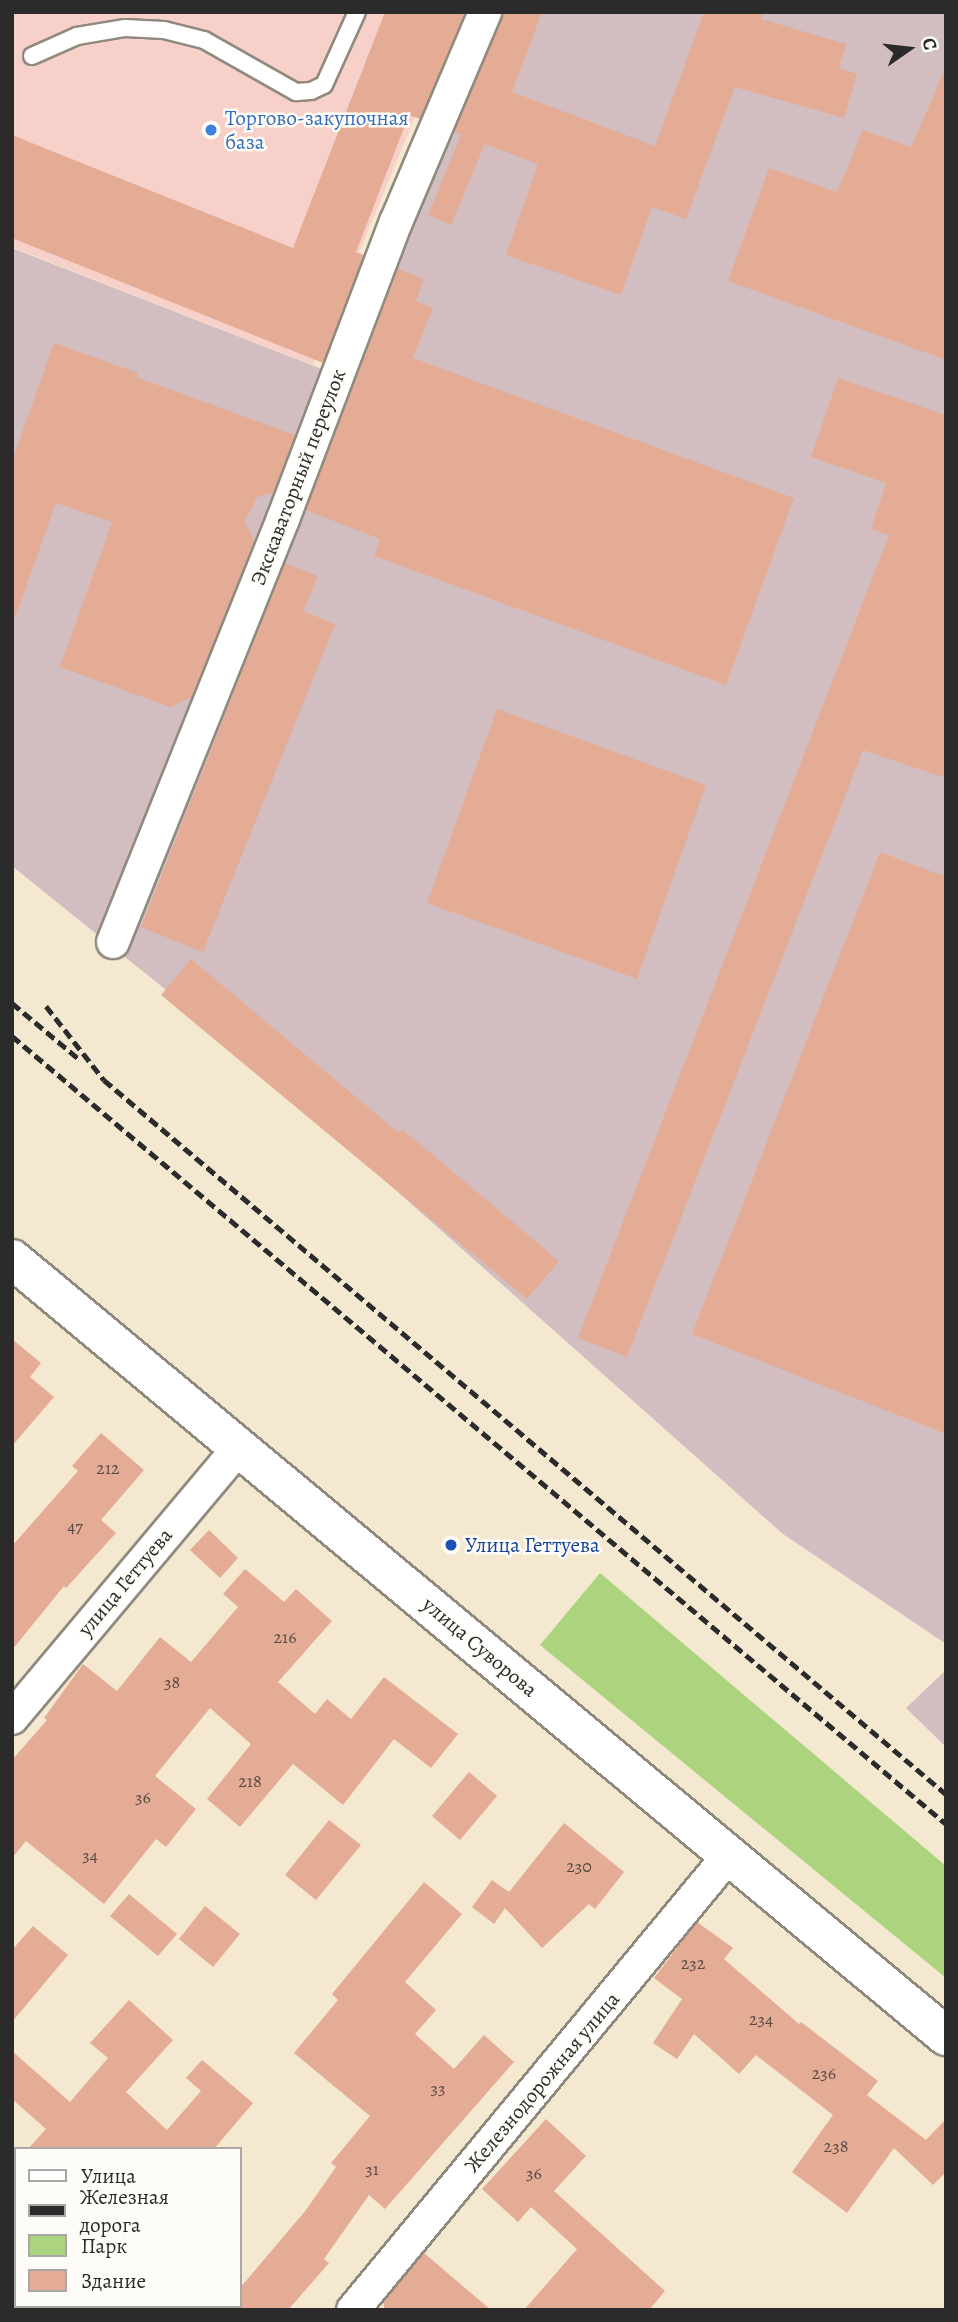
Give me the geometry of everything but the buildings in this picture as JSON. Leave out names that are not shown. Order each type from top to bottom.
[{"type":"street","name":"Экскаваторный переулок","points":[[113,942],[283,519],[396,222],[485,12]]},
{"type":"street","name":"улица Суворова","points":[[12,1259],[946,2036]]},
{"type":"street","name":"улица Геттуева","points":[[12,1718],[239,1447]]},
{"type":"street","name":"Железнодорожная улица","points":[[354,2310],[730,1854]]},
{"type":"lane","points":[[33,56],[77,36],[125,28],[164,30],[204,40],[296,92],[311,92],[324,85],[356,12]]},
{"type":"shaded area","name":"Торгово-закупочная база","points":[[12,12],[458,12],[313,365],[12,247]]},
{"type":"shaded area","points":[[495,12],[946,12],[946,1644],[783,1534],[212,1027],[12,866],[12,248],[350,380]]},
{"type":"shaded area","points":[[946,1670],[946,1747],[906,1708]]},
{"type":"green space","points":[[600,1573],[946,1866],[946,1978],[540,1645]]},
{"type":"railway","points":[[12,1003],[79,1059]]},
{"type":"railway","points":[[46,1006],[104,1080],[946,1794]]},
{"type":"railway","points":[[12,1036],[946,1824]]},
{"type":"place","name":"Торгово-закупочная база","points":[[211,130]]},
{"type":"place","name":"Улица Геттуева","points":[[451,1545]]}]
